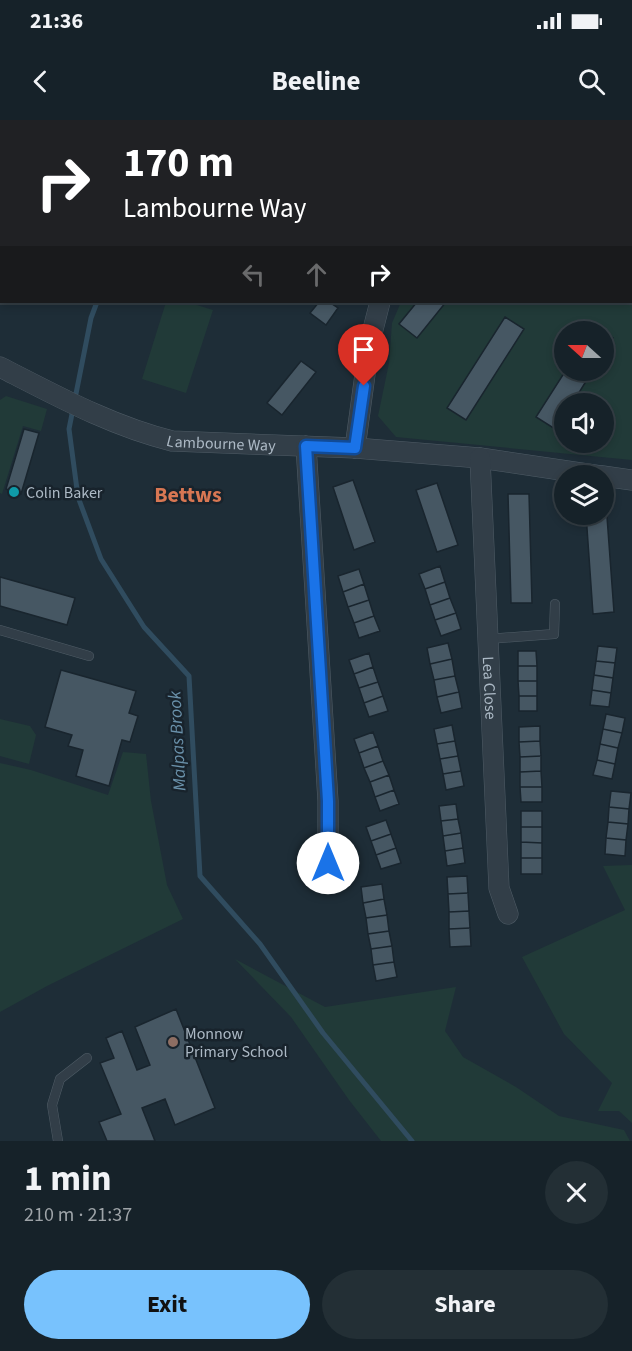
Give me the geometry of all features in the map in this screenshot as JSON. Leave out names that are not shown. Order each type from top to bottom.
[{"type":"street","points":[[355,448],[369,345],[381,303]]},
{"type":"street","name":"Lambourne Way","points":[[0,367],[86,409],[146,434],[172,441],[355,448],[480,458],[554,469]]},
{"type":"street","points":[[306,446],[328,801],[328,863]]},
{"type":"street","name":"Lea Close","points":[[480,458],[499,888],[508,914]]},
{"type":"street","name":"Lambourne Way","points":[[614,478],[632,480]]},
{"type":"lane","points":[[488,639],[554,634],[555,604]]},
{"type":"lane","points":[[0,630],[89,656]]},
{"type":"lane","points":[[58,1141],[52,1105],[60,1079],[87,1058]]},
{"type":"green space","points":[[166,303],[190,303],[213,310],[186,393],[142,379]]},
{"type":"green space","points":[[401,303],[632,303],[632,460],[560,453],[614,453],[614,393],[554,393],[554,452],[396,437],[378,416],[389,363],[392,323]]},
{"type":"green space","points":[[6,396],[47,409],[41,431],[23,426],[2,494],[0,493],[0,400]]},
{"type":"green space","points":[[0,719],[30,726],[36,735],[29,764],[0,756]]},
{"type":"green space","points":[[123,752],[146,754],[151,801],[167,885],[183,919],[47,986],[0,1012],[0,763],[31,770],[108,795]]},
{"type":"green space","points":[[632,865],[632,1123],[619,1111],[598,1111],[612,1083],[564,1034],[522,957],[625,910],[603,866]]},
{"type":"green space","points":[[235,959],[325,1007],[456,987],[445,1031],[463,1057],[516,1087],[559,1116],[624,1130],[630,1141],[381,1141],[349,1100],[291,1017]]},
{"type":"building","points":[[318,303],[330,303],[338,308],[326,325],[310,313]]},
{"type":"building","points":[[416,303],[445,303],[417,338],[399,324]]},
{"type":"building","points":[[505,317],[524,329],[466,420],[447,408]]},
{"type":"building","points":[[301,361],[316,372],[282,415],[267,403]]},
{"type":"building","points":[[559,381],[586,381],[579,393],[554,393],[554,428],[536,417]]},
{"type":"building","points":[[24,429],[39,433],[21,494],[6,489]]},
{"type":"building","points":[[353,480],[375,542],[354,550],[333,487]]},
{"type":"building","points":[[437,483],[458,545],[437,552],[416,490]]},
{"type":"building","points":[[508,494],[529,494],[532,603],[511,603]]},
{"type":"building","points":[[587,525],[608,525],[614,612],[593,614]]},
{"type":"building","points":[[440,566],[445,582],[425,589],[419,574]]},
{"type":"building","points":[[359,569],[364,584],[343,592],[338,576]]},
{"type":"building","points":[[0,577],[75,598],[67,625],[0,606]]},
{"type":"building","points":[[445,582],[450,598],[430,605],[425,589]]},
{"type":"building","points":[[364,584],[369,600],[348,607],[343,592]]},
{"type":"building","points":[[450,598],[456,613],[435,620],[430,605]]},
{"type":"building","points":[[369,600],[374,616],[354,623],[348,607]]},
{"type":"building","points":[[456,613],[461,629],[441,636],[435,620]]},
{"type":"building","points":[[374,616],[380,631],[359,638],[354,623]]},
{"type":"building","points":[[448,643],[452,659],[430,664],[427,648]]},
{"type":"building","points":[[598,646],[617,648],[615,663],[596,661]]},
{"type":"building","points":[[518,651],[536,651],[537,666],[518,666]]},
{"type":"building","points":[[369,653],[373,667],[354,674],[349,660]]},
{"type":"building","points":[[452,659],[455,676],[434,680],[430,664]]},
{"type":"building","points":[[596,661],[615,663],[613,678],[594,675]]},
{"type":"building","points":[[518,666],[537,666],[537,681],[518,681]]},
{"type":"building","points":[[373,667],[378,682],[359,688],[354,674]]},
{"type":"building","points":[[61,670],[136,691],[129,713],[138,716],[130,742],[122,740],[109,786],[76,776],[83,750],[68,746],[72,735],[45,727]]},
{"type":"building","points":[[594,675],[613,678],[611,693],[592,690]]},
{"type":"building","points":[[455,676],[459,692],[437,697],[434,680]]},
{"type":"building","points":[[518,681],[537,681],[537,696],[519,696]]},
{"type":"building","points":[[378,682],[383,696],[364,703],[359,688]]},
{"type":"building","points":[[592,690],[611,693],[609,707],[590,705]]},
{"type":"building","points":[[459,692],[462,708],[441,713],[437,697]]},
{"type":"building","points":[[383,696],[388,711],[369,717],[364,703]]},
{"type":"building","points":[[519,696],[537,696],[537,711],[519,711]]},
{"type":"building","points":[[606,714],[625,718],[622,733],[603,729]]},
{"type":"building","points":[[452,725],[455,741],[437,744],[434,729]]},
{"type":"building","points":[[540,726],[540,741],[519,742],[519,727]]},
{"type":"building","points":[[603,729],[622,733],[618,748],[600,744]]},
{"type":"building","points":[[373,732],[378,746],[359,753],[354,739]]},
{"type":"building","points":[[455,741],[458,756],[440,759],[437,744]]},
{"type":"building","points":[[540,741],[541,756],[520,757],[519,742]]},
{"type":"building","points":[[600,744],[618,748],[615,764],[597,760]]},
{"type":"building","points":[[378,746],[383,761],[364,768],[359,753]]},
{"type":"building","points":[[458,756],[461,771],[443,774],[440,759]]},
{"type":"building","points":[[541,756],[541,771],[520,772],[520,757]]},
{"type":"building","points":[[597,760],[615,764],[612,779],[593,775]]},
{"type":"building","points":[[383,761],[389,775],[370,782],[364,768]]},
{"type":"building","points":[[461,771],[464,786],[446,790],[443,774]]},
{"type":"building","points":[[541,771],[542,787],[520,787],[520,772]]},
{"type":"building","points":[[389,775],[394,790],[375,797],[370,782]]},
{"type":"building","points":[[520,787],[542,787],[542,802],[521,802]]},
{"type":"building","points":[[394,790],[399,804],[380,811],[375,797]]},
{"type":"building","points":[[611,791],[631,793],[629,809],[609,807]]},
{"type":"building","points":[[456,804],[458,819],[441,821],[439,806]]},
{"type":"building","points":[[609,807],[629,809],[628,824],[608,822]]},
{"type":"building","points":[[521,811],[542,811],[542,827],[521,827]]},
{"type":"building","points":[[458,819],[461,833],[443,836],[441,821]]},
{"type":"building","points":[[386,820],[391,834],[371,841],[366,827]]},
{"type":"building","points":[[608,822],[628,824],[626,840],[606,838]]},
{"type":"building","points":[[521,827],[542,827],[542,843],[521,842]]},
{"type":"building","points":[[461,833],[463,848],[445,851],[443,836]]},
{"type":"building","points":[[391,834],[396,848],[376,855],[371,841]]},
{"type":"building","points":[[606,838],[626,840],[625,856],[605,854]]},
{"type":"building","points":[[521,842],[542,843],[542,858],[521,858]]},
{"type":"building","points":[[396,848],[401,863],[381,869],[376,855]]},
{"type":"building","points":[[463,848],[465,863],[447,866],[445,851]]},
{"type":"building","points":[[521,858],[542,858],[542,874],[521,874]]},
{"type":"building","points":[[467,876],[468,893],[448,894],[447,877]]},
{"type":"building","points":[[382,884],[384,899],[363,903],[361,887]]},
{"type":"building","points":[[468,893],[469,911],[449,912],[448,894]]},
{"type":"building","points":[[384,899],[387,915],[366,918],[363,903]]},
{"type":"building","points":[[469,911],[470,928],[449,929],[449,912]]},
{"type":"building","points":[[387,915],[389,931],[368,934],[366,918]]},
{"type":"building","points":[[470,928],[471,946],[450,947],[449,929]]},
{"type":"building","points":[[389,931],[392,946],[371,949],[368,934]]},
{"type":"building","points":[[392,946],[394,962],[373,965],[371,949]]},
{"type":"building","points":[[394,962],[397,977],[376,981],[373,965]]},
{"type":"building","points":[[176,1009],[215,1108],[175,1125],[165,1099],[142,1108],[155,1141],[107,1141],[99,1122],[121,1114],[100,1063],[114,1058],[106,1038],[122,1031],[137,1070],[150,1065],[135,1027]]},
{"type":"waterway","name":"Malpas Brook","points":[[97,303],[91,318],[69,429],[78,497],[101,559],[144,627],[189,676],[200,876],[260,944],[323,1033],[412,1141]]},
{"type":"place","name":"Colin Baker","points":[[14,492]]},
{"type":"place","name":"Monnow Primary School","points":[[173,1042]]},
{"type":"district","name":"Bettws","points":[[188,494]]},
{"type":"route","points":[[328,863],[328,801],[306,446],[355,448],[364,386]]}]
